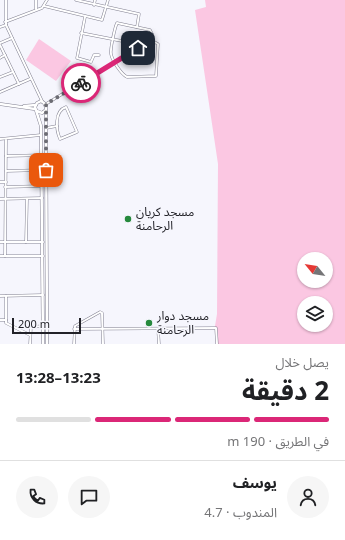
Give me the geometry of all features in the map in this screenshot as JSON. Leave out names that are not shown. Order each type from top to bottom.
[{"type":"street","points":[[6,0],[6,25],[38,97],[46,104]]},
{"type":"street","points":[[36,0],[36,9]]},
{"type":"street","points":[[44,6],[47,0]]},
{"type":"street","points":[[76,0],[139,14],[137,27]]},
{"type":"street","points":[[94,5],[95,0]]},
{"type":"street","points":[[5,21],[44,6],[85,17],[103,20],[108,0]]},
{"type":"street","points":[[85,17],[77,58],[91,62],[94,55],[99,55]]},
{"type":"street","points":[[0,18],[5,21]]},
{"type":"street","points":[[117,23],[137,27],[151,32],[152,41],[158,44],[157,74],[155,77],[126,76],[115,62],[111,54],[117,23]]},
{"type":"street","points":[[0,27],[6,25]]},
{"type":"street","points":[[81,33],[122,41]]},
{"type":"street","points":[[12,38],[0,44],[18,84]]},
{"type":"street","points":[[46,104],[152,41]]},
{"type":"street","points":[[0,58],[5,55]]},
{"type":"street","points":[[0,77],[13,72]]},
{"type":"street","points":[[0,92],[30,79]]},
{"type":"street","points":[[38,97],[36,110],[41,122],[42,135],[43,344]]},
{"type":"street","points":[[22,106],[43,102]]},
{"type":"street","points":[[0,104],[22,106],[42,113],[46,110]]},
{"type":"street","points":[[46,104],[47,344]]},
{"type":"street","points":[[66,107],[77,132],[60,139],[57,126],[57,119],[62,108],[66,107]]},
{"type":"street","points":[[46,128],[57,126]]},
{"type":"street","points":[[0,139],[6,140],[42,135]]},
{"type":"street","points":[[5,256],[6,140]]},
{"type":"street","points":[[6,156],[46,155]]},
{"type":"street","points":[[6,171],[42,170]]},
{"type":"street","points":[[0,182],[6,182]]},
{"type":"street","points":[[6,187],[42,186]]},
{"type":"street","points":[[0,199],[42,198]]},
{"type":"street","points":[[26,242],[27,199]]},
{"type":"street","points":[[0,242],[42,242]]},
{"type":"street","points":[[0,256],[43,256]]},
{"type":"street","points":[[0,296],[43,295]]},
{"type":"street","points":[[6,296],[7,324],[30,335]]},
{"type":"street","points":[[74,344],[74,330],[78,324],[100,312],[102,313],[103,344]]},
{"type":"street","points":[[0,320],[6,320]]},
{"type":"street","points":[[30,344],[32,326],[43,326]]},
{"type":"street","points":[[74,330],[216,328],[217,344]]},
{"type":"street","points":[[158,329],[159,344]]},
{"type":"shaded area","points":[[205,0],[345,0],[345,344],[216,344],[218,164],[195,10],[206,7]]},
{"type":"shaded area","points":[[39,39],[71,61],[56,81],[26,60]]},
{"type":"way so far","points":[[46,170],[46,104],[81,83]]},
{"type":"place","name":"مسجد كريان الرحامنة","points":[[128,219]]},
{"type":"place","name":"مسجد دوار الرحامنة","points":[[149,323]]},
{"type":"route","points":[[81,83],[138,48]]}]
